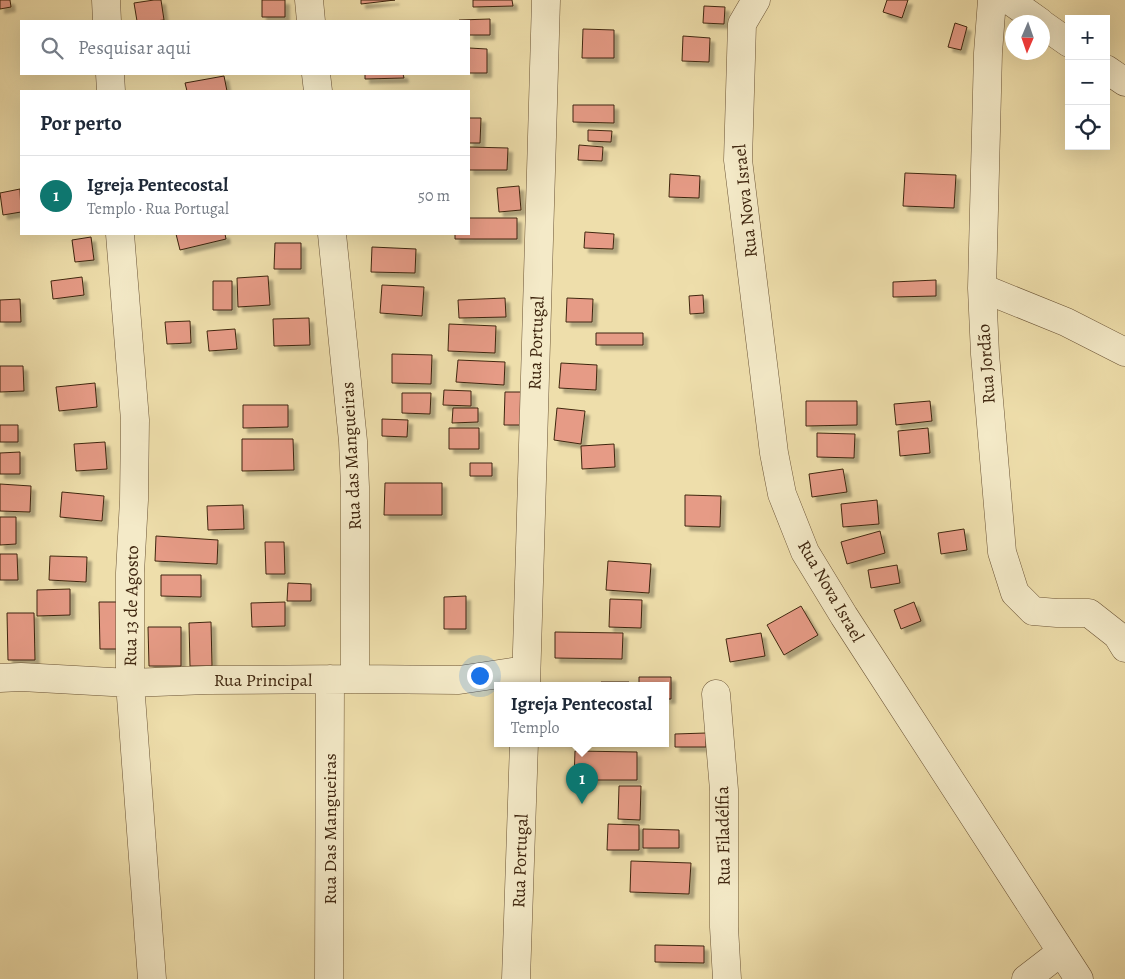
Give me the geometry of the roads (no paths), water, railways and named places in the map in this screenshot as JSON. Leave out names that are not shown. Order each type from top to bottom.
[{"type":"street","points":[[106,0],[107,20]]},
{"type":"street","points":[[309,0],[311,20]]},
{"type":"street","name":"Rua Portugal","points":[[526,677],[546,0]]},
{"type":"street","name":"Rua Nova Israel","points":[[756,0],[742,24],[738,160],[774,453],[782,494],[805,552],[819,576],[1079,979]]},
{"type":"street","name":"Rua Jordão","points":[[992,0],[988,53],[982,288],[985,354],[1002,552],[1016,594],[1033,611],[1089,613],[1117,635],[1125,648]]},
{"type":"street","points":[[1009,0],[1030,15]]},
{"type":"street","points":[[1050,29],[1065,40]]},
{"type":"street","points":[[1110,72],[1125,82]]},
{"type":"street","points":[[110,75],[111,90]]},
{"type":"street","points":[[316,75],[318,90]]},
{"type":"street","name":"Rua 13 de Agosto","points":[[120,235],[135,420],[134,500],[130,573],[130,683],[152,979]]},
{"type":"street","name":"Rua das Mangueiras","points":[[332,235],[353,441],[355,487],[343,679]]},
{"type":"street","points":[[982,288],[1066,322],[1125,352]]},
{"type":"street","name":"Rua Principal","points":[[0,678],[21,677],[130,683],[207,680],[460,680],[526,677]]},
{"type":"street","name":"Rua Das Mangueiras","points":[[329,979],[343,679]]},
{"type":"street","name":"Rua Filadélfia","points":[[716,694],[724,790],[724,927],[727,979]]},
{"type":"street","name":"Rua Portugal","points":[[516,979],[524,747]]},
{"type":"street","points":[[1026,979],[1061,952]]},
{"type":"place","name":"Igreja Pentecostal","points":[[582,804]]}]
